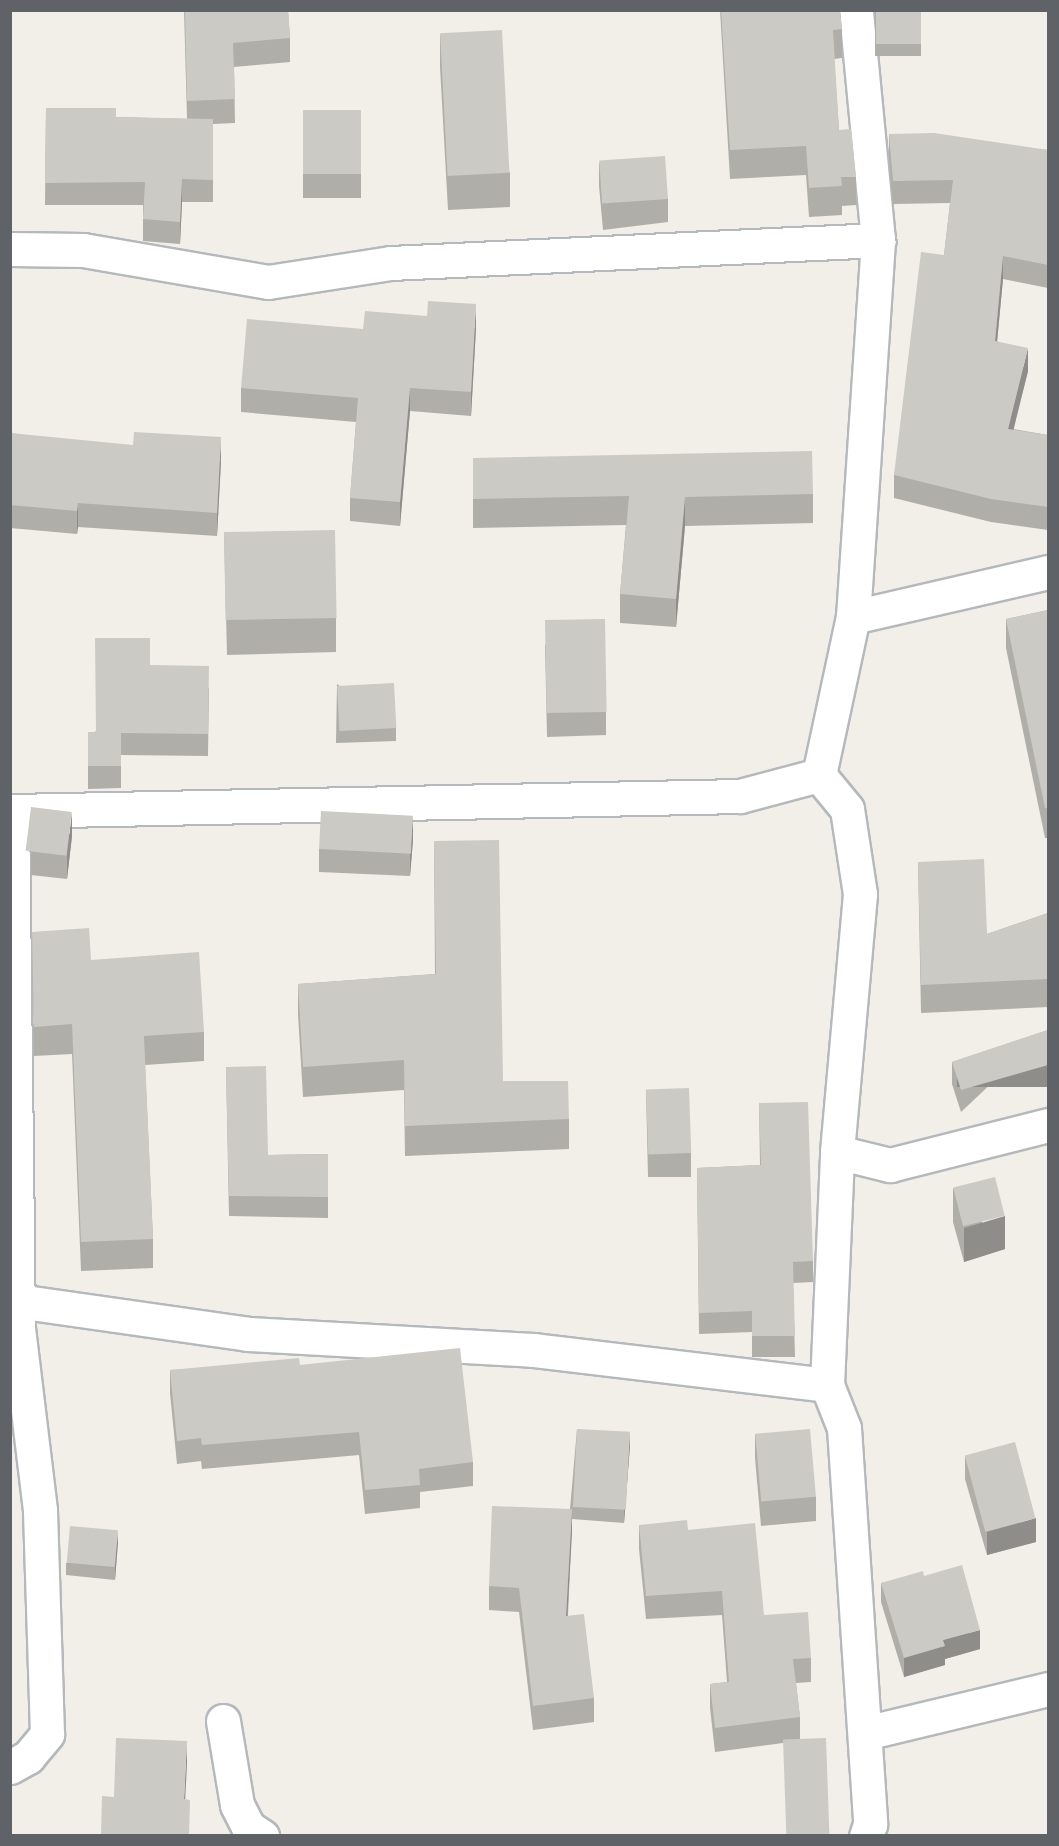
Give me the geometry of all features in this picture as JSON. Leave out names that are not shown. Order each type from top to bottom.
[{"type":"street","points":[[819,775],[853,617],[878,240],[856,10]]},
{"type":"street","points":[[10,249],[83,250],[268,282],[391,263],[878,240]]},
{"type":"street","points":[[853,617],[1048,572]]},
{"type":"street","points":[[10,1767],[28,1757],[46,1734],[40,1510],[18,1301],[11,811],[740,795],[819,775]]},
{"type":"street","points":[[819,775],[847,809],[860,894],[837,1152],[827,1385],[844,1428],[870,1824],[866,1836]]},
{"type":"street","points":[[837,1152],[890,1165],[1048,1125]]},
{"type":"street","points":[[18,1301],[248,1334],[534,1350],[827,1385]]},
{"type":"street","points":[[865,1733],[1048,1689]]},
{"type":"street","points":[[223,1721],[237,1805],[249,1827],[262,1836]]},
{"type":"building","points":[[185,10],[288,10],[290,38],[233,43],[235,99],[187,101]]},
{"type":"building","points":[[721,10],[840,10],[842,29],[833,30],[839,130],[851,129],[856,177],[841,177],[842,186],[809,188],[806,146],[730,150]]},
{"type":"building","points":[[876,10],[921,10],[921,44],[876,44]]},
{"type":"building","points":[[502,30],[509,173],[448,176],[440,33]]},
{"type":"building","points":[[46,108],[116,108],[116,117],[213,119],[213,180],[182,179],[180,222],[143,219],[145,182],[45,183]]},
{"type":"building","points":[[303,110],[361,110],[361,174],[303,174]]},
{"type":"building","points":[[934,133],[1048,150],[1048,265],[1003,256],[995,341],[1028,348],[1008,429],[1048,435],[1048,507],[991,499],[894,475],[921,252],[944,255],[953,180],[893,181],[889,134]]},
{"type":"building","points":[[665,156],[668,199],[602,203],[599,161]]},
{"type":"building","points":[[428,301],[476,304],[471,392],[410,388],[400,502],[350,498],[358,398],[241,388],[247,319],[363,329],[365,311],[427,316]]},
{"type":"building","points":[[134,432],[221,437],[217,513],[78,503],[77,511],[10,505],[10,433],[133,445]]},
{"type":"building","points":[[812,451],[813,494],[685,497],[676,599],[620,594],[629,496],[473,499],[473,458]]},
{"type":"building","points":[[335,530],[337,618],[226,620],[224,532]]},
{"type":"building","points":[[1048,610],[1048,808],[1045,808],[1006,619]]},
{"type":"building","points":[[605,619],[607,712],[547,713],[545,620]]},
{"type":"building","points":[[95,638],[150,638],[150,665],[209,666],[208,734],[121,733],[121,766],[88,766],[88,732],[96,732]]},
{"type":"building","points":[[394,683],[396,728],[339,731],[337,686]]},
{"type":"building","points":[[31,807],[72,812],[66,856],[26,851]]},
{"type":"building","points":[[321,811],[413,816],[411,854],[319,849]]},
{"type":"building","points":[[499,840],[503,1081],[568,1081],[569,1119],[405,1126],[404,1060],[303,1067],[298,984],[436,974],[434,841]]},
{"type":"building","points":[[984,859],[987,934],[1048,913],[1048,979],[921,985],[918,862]]},
{"type":"building","points":[[89,928],[91,960],[199,952],[204,1032],[144,1036],[153,1239],[81,1242],[72,1024],[34,1027],[32,932]]},
{"type":"building","points":[[1048,1030],[1048,1065],[961,1090],[952,1062]]},
{"type":"building","points":[[266,1066],[268,1155],[328,1154],[328,1197],[229,1196],[226,1067]]},
{"type":"building","points":[[689,1088],[691,1153],[648,1154],[646,1090]]},
{"type":"building","points":[[808,1102],[813,1261],[793,1262],[795,1336],[752,1336],[752,1311],[699,1313],[697,1168],[761,1165],[759,1103]]},
{"type":"building","points":[[995,1177],[1005,1216],[963,1226],[953,1187]]},
{"type":"building","points":[[460,1348],[473,1462],[419,1469],[420,1485],[365,1490],[359,1432],[202,1445],[201,1438],[177,1441],[170,1370],[299,1358],[300,1365]]},
{"type":"building","points":[[577,1429],[630,1432],[626,1510],[573,1507]]},
{"type":"building","points":[[810,1429],[816,1497],[761,1502],[755,1434]]},
{"type":"building","points":[[1015,1442],[1035,1518],[985,1532],[965,1455]]},
{"type":"building","points":[[492,1506],[572,1509],[566,1616],[584,1614],[594,1698],[533,1706],[519,1588],[489,1586]]},
{"type":"building","points":[[687,1520],[688,1530],[755,1523],[764,1615],[808,1612],[811,1658],[793,1659],[800,1717],[715,1728],[710,1684],[729,1682],[722,1591],[646,1596],[639,1525]]},
{"type":"building","points":[[70,1526],[118,1530],[115,1567],[67,1563]]},
{"type":"building","points":[[962,1565],[980,1630],[943,1640],[945,1646],[904,1658],[881,1583],[923,1571],[924,1576]]},
{"type":"building","points":[[116,1738],[187,1741],[184,1799],[190,1800],[189,1836],[101,1836],[102,1796],[114,1797]]},
{"type":"building","points":[[826,1738],[829,1836],[786,1836],[783,1740]]}]
